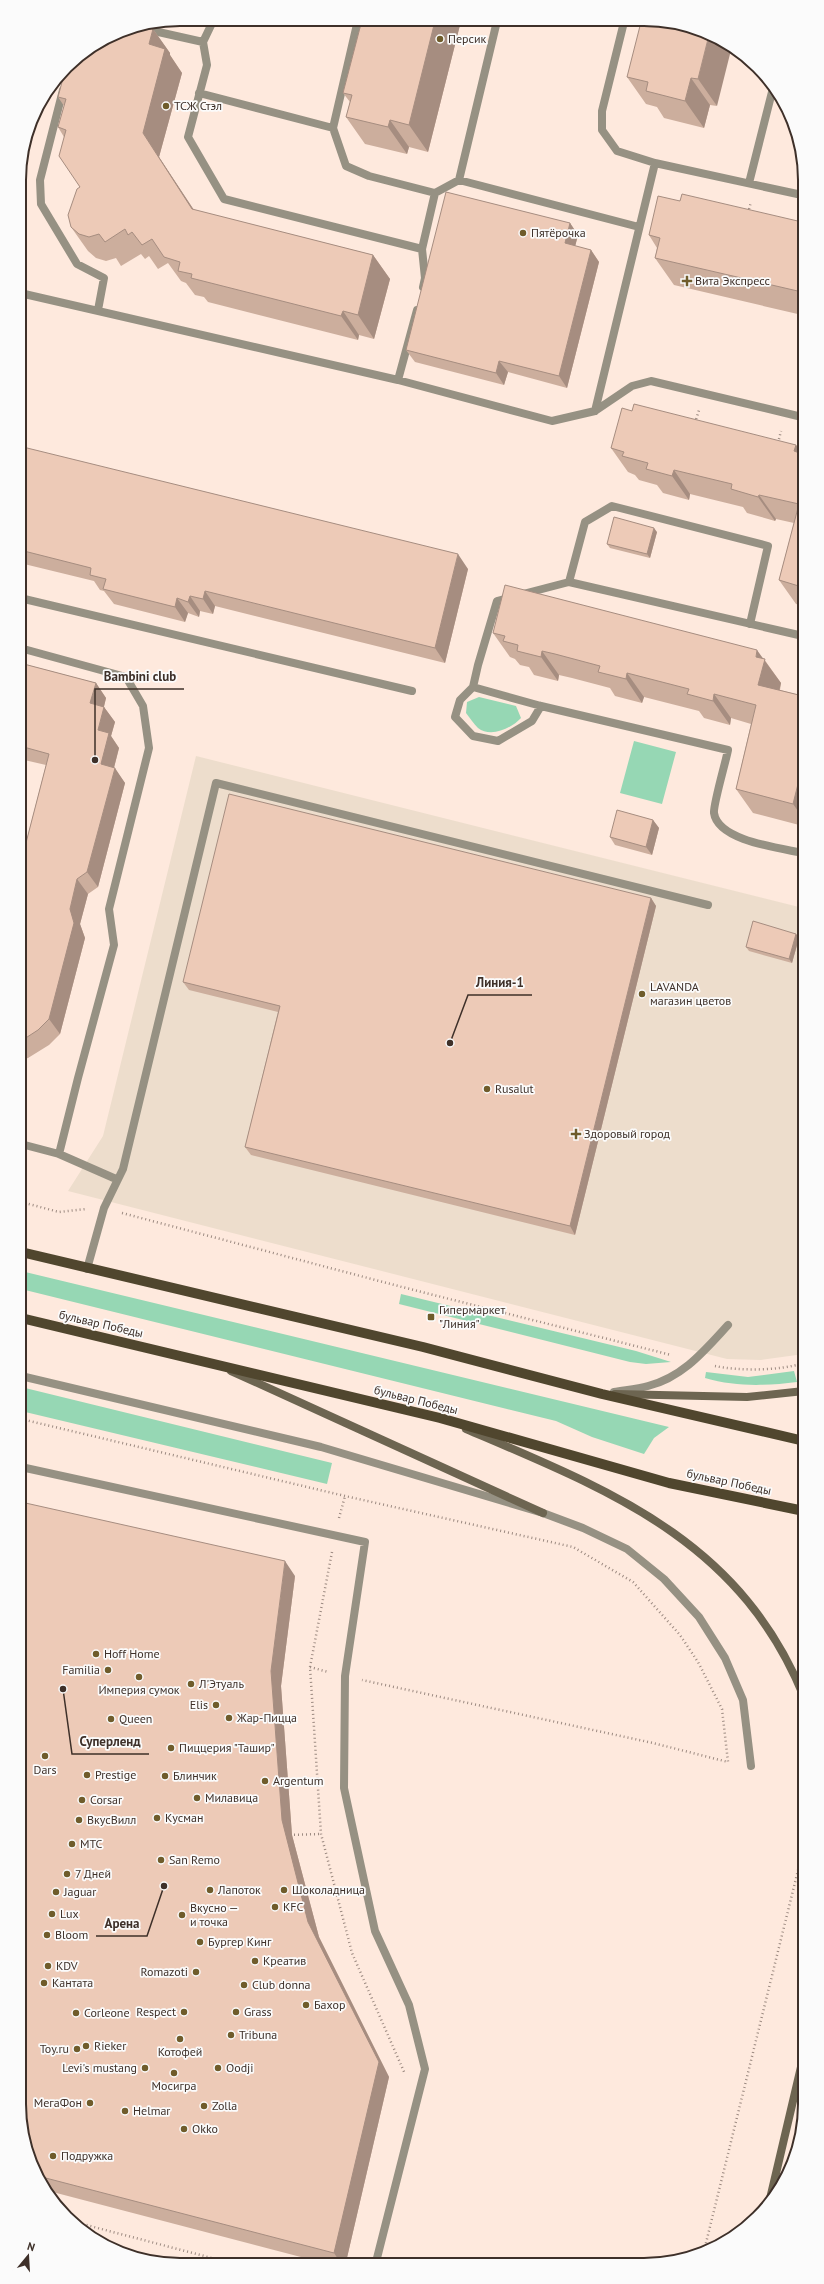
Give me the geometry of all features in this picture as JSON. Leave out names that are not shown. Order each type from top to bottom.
[{"type":"main road","points":[[26,1253],[87,1269],[423,1347],[602,1394],[798,1440]]},
{"type":"main road","name":"бульвар Победы","points":[[26,1319],[440,1418],[669,1483],[798,1510]]},
{"type":"main road","points":[[220,1366],[543,1514]]},
{"type":"main road","points":[[602,1394],[747,1397],[798,1392]]},
{"type":"main road","points":[[440,1418],[580,1477],[666,1526],[704,1554],[738,1588],[772,1634],[793,1670],[798,1682]]},
{"type":"main road","points":[[772,2188],[798,2080]]},
{"type":"street","points":[[211,26],[203,42],[207,65],[188,137],[224,199],[422,249]]},
{"type":"street","points":[[357,26],[333,128],[346,166],[369,176],[435,193],[459,180],[640,227]]},
{"type":"street","points":[[459,180],[496,26]]},
{"type":"street","points":[[623,26],[602,111],[602,130],[618,150],[655,163],[798,194]]},
{"type":"street","points":[[148,29],[203,42]]},
{"type":"street","points":[[65,81],[40,180],[41,204],[77,264],[104,278],[98,310]]},
{"type":"street","points":[[199,93],[333,128]]},
{"type":"street","points":[[752,184],[772,94]]},
{"type":"street","points":[[595,411],[655,163]]},
{"type":"street","points":[[398,380],[425,278],[422,249],[435,193]]},
{"type":"street","points":[[26,294],[398,380],[552,421],[595,411],[632,386],[651,381],[703,392],[798,416]]},
{"type":"street","points":[[569,582],[585,522],[612,506],[768,546],[750,624]]},
{"type":"street","points":[[541,706],[532,721],[498,742],[473,736],[455,718],[460,700],[473,687],[497,601],[569,582],[798,635]]},
{"type":"street","points":[[26,599],[412,691]]},
{"type":"street","points":[[26,650],[126,677],[143,706],[149,748],[109,909],[114,945],[59,1154]]},
{"type":"street","points":[[473,687],[541,706],[728,750],[714,813],[719,826],[734,836],[798,852]]},
{"type":"street","points":[[87,1269],[104,1208],[116,1179],[123,1169],[216,783],[708,905]]},
{"type":"street","points":[[26,1145],[59,1154],[116,1179]]},
{"type":"street","points":[[602,1394],[648,1386],[678,1375],[695,1361],[728,1325]]},
{"type":"street","points":[[26,1377],[321,1447],[543,1514],[583,1528],[627,1549],[664,1580],[699,1617],[725,1658],[743,1700],[751,1766]]},
{"type":"street","points":[[26,1468],[365,1542],[344,1676],[346,1724],[344,1788],[375,1931],[409,2005],[425,2069],[377,2258]]},
{"type":"path","points":[[747,215],[752,184]]},
{"type":"path","points":[[694,430],[703,392]]},
{"type":"path","points":[[777,450],[786,413]]},
{"type":"path","points":[[26,1203],[59,1212],[104,1208],[695,1361],[728,1368],[762,1368],[798,1364]]},
{"type":"path","points":[[26,1420],[345,1496],[573,1547],[634,1582],[680,1635],[698,1662],[722,1710],[728,1762],[654,1743],[344,1676],[310,1667]]},
{"type":"path","points":[[286,1835],[322,1834]]},
{"type":"path","points":[[706,2245],[798,1870]]},
{"type":"path","points":[[84,2224],[212,2258]]},
{"type":"shaded area","points":[[196,756],[798,907],[798,1355],[761,1360],[727,1359],[68,1191],[103,1136]]},
{"type":"green space","points":[[479,697],[516,706],[521,718],[507,728],[495,732],[483,731],[478,728],[466,713],[467,702]]},
{"type":"green space","points":[[634,741],[676,752],[662,804],[620,793]]},
{"type":"green space","points":[[26,1272],[669,1427],[654,1438],[644,1454],[592,1437],[556,1421],[26,1290]]},
{"type":"green space","points":[[401,1294],[636,1351],[671,1362],[646,1364],[630,1362],[399,1304]]},
{"type":"green space","points":[[794,1371],[797,1382],[751,1385],[728,1383],[705,1378],[706,1372],[748,1377]]},
{"type":"green space","points":[[26,1388],[332,1463],[327,1484],[26,1412]]},
{"type":"building","points":[[360,26],[434,26],[409,125],[390,120],[388,127],[346,117],[352,95],[343,93]]},
{"type":"building","points":[[640,26],[664,27],[684,31],[708,40],[698,79],[691,78],[685,101],[646,91],[648,82],[627,77]]},
{"type":"building","points":[[153,29],[149,44],[165,49],[143,133],[192,209],[373,255],[358,315],[343,311],[341,316],[191,278],[192,274],[178,271],[180,262],[164,257],[152,239],[142,245],[132,232],[128,235],[125,229],[105,242],[99,234],[89,237],[79,234],[71,227],[68,215],[77,189],[80,187],[59,156],[66,130],[58,127],[66,99],[58,97],[62,81],[86,58],[121,38],[140,31]]},
{"type":"building","points":[[446,192],[570,223],[565,243],[591,250],[559,376],[499,361],[496,373],[406,350]]},
{"type":"building","points":[[682,194],[798,221],[798,291],[655,258],[660,238],[649,235],[658,196],[680,201]]},
{"type":"building","points":[[634,404],[796,445],[794,451],[798,452],[798,504],[759,495],[758,497],[731,489],[732,484],[674,470],[672,476],[646,469],[648,463],[622,456],[624,452],[611,448],[622,408],[632,411]]},
{"type":"building","points":[[26,448],[458,554],[435,648],[205,591],[203,599],[190,596],[188,602],[177,598],[175,607],[103,589],[106,579],[90,575],[91,568],[26,552]]},
{"type":"building","points":[[798,508],[798,586],[779,580]]},
{"type":"building","points":[[614,517],[654,528],[647,554],[607,544]]},
{"type":"building","points":[[505,585],[757,650],[756,657],[765,659],[758,685],[798,695],[798,784],[793,804],[736,789],[756,705],[714,694],[713,701],[687,694],[689,689],[627,673],[626,679],[598,672],[600,666],[555,654],[542,651],[541,657],[517,651],[518,645],[503,641],[505,636],[493,633]]},
{"type":"building","points":[[26,665],[96,683],[90,703],[104,707],[98,730],[109,733],[101,764],[115,768],[87,872],[77,879],[70,909],[74,923],[49,1019],[38,1030],[26,1038],[26,843],[49,754],[26,748]]},
{"type":"building","points":[[229,794],[651,898],[570,1226],[245,1147],[280,1006],[183,982]]},
{"type":"building","points":[[617,810],[653,820],[646,847],[610,837]]},
{"type":"building","points":[[753,921],[796,934],[789,959],[746,947]]},
{"type":"building","points":[[26,1503],[285,1561],[271,1671],[282,1820],[308,1922],[379,2062],[334,2253],[45,2178],[38,2163],[31,2144],[26,2114]]},
{"type":"place","name":"Персик","points":[[440,39]]},
{"type":"place","name":"ТСЖ Стэл","points":[[166,106]]},
{"type":"place","name":"Пятёрочка","points":[[523,233]]},
{"type":"place","name":"Вита Экспресс","points":[[687,281]]},
{"type":"place","name":"Bambini club","points":[[95,760]]},
{"type":"place","name":"LAVANDA магазин цветов","points":[[642,994]]},
{"type":"place","name":"Линия-1","points":[[450,1043]]},
{"type":"place","name":"Rusalut","points":[[487,1089]]},
{"type":"place","name":"Здоровый город","points":[[576,1134]]},
{"type":"place","name":"Гипермаркет \"Линия\"","points":[[431,1317]]},
{"type":"place","name":"Hoff Home","points":[[96,1654]]},
{"type":"place","name":"Familia","points":[[108,1670]]},
{"type":"place","name":"Империя сумок","points":[[139,1677]]},
{"type":"place","name":"Л'Этуаль","points":[[191,1684]]},
{"type":"place","name":"Суперленд","points":[[63,1689]]},
{"type":"place","name":"Elis","points":[[216,1705]]},
{"type":"place","name":"Жар-Пицца","points":[[229,1718]]},
{"type":"place","name":"Queen","points":[[111,1719]]},
{"type":"place","name":"Пиццерия \"Ташир\"","points":[[171,1748]]},
{"type":"place","name":"Dars","points":[[45,1756]]},
{"type":"place","name":"Prestige","points":[[87,1775]]},
{"type":"place","name":"Блинчик","points":[[165,1776]]},
{"type":"place","name":"Argentum","points":[[265,1781]]},
{"type":"place","name":"Милавица","points":[[197,1798]]},
{"type":"place","name":"Corsar","points":[[82,1800]]},
{"type":"place","name":"Кусман","points":[[157,1818]]},
{"type":"place","name":"ВкусВилл","points":[[79,1820]]},
{"type":"place","name":"МТС","points":[[72,1844]]},
{"type":"place","name":"San Remo","points":[[161,1860]]},
{"type":"place","name":"7 Дней","points":[[67,1874]]},
{"type":"place","name":"Арена","points":[[164,1886]]},
{"type":"place","name":"Лапоток","points":[[210,1890]]},
{"type":"place","name":"Шоколадница","points":[[284,1890]]},
{"type":"place","name":"Jaguar","points":[[56,1892]]},
{"type":"place","name":"KFC","points":[[275,1907]]},
{"type":"place","name":"Lux","points":[[52,1914]]},
{"type":"place","name":"Вкусно — и точка","points":[[182,1915]]},
{"type":"place","name":"Bloom","points":[[47,1935]]},
{"type":"place","name":"Бургер Кинг","points":[[200,1942]]},
{"type":"place","name":"Креатив","points":[[255,1961]]},
{"type":"place","name":"KDV","points":[[48,1966]]},
{"type":"place","name":"Romazoti","points":[[196,1972]]},
{"type":"place","name":"Кантата","points":[[44,1983]]},
{"type":"place","name":"Club donna","points":[[244,1985]]},
{"type":"place","name":"Бахор","points":[[306,2005]]},
{"type":"place","name":"Respect","points":[[184,2012]]},
{"type":"place","name":"Grass","points":[[236,2012]]},
{"type":"place","name":"Corleone","points":[[76,2013]]},
{"type":"place","name":"Tribuna","points":[[231,2035]]},
{"type":"place","name":"Котофей","points":[[180,2039]]},
{"type":"place","name":"Rieker","points":[[86,2046]]},
{"type":"place","name":"Toy.ru","points":[[77,2049]]},
{"type":"place","name":"Levi's mustang","points":[[145,2068]]},
{"type":"place","name":"Oodji","points":[[218,2068]]},
{"type":"place","name":"Мосигра","points":[[174,2073]]},
{"type":"place","name":"МегаФон","points":[[90,2103]]},
{"type":"place","name":"Zolla","points":[[204,2106]]},
{"type":"place","name":"Helmar","points":[[125,2111]]},
{"type":"place","name":"Okko","points":[[184,2129]]},
{"type":"place","name":"Подружка","points":[[53,2156]]}]
